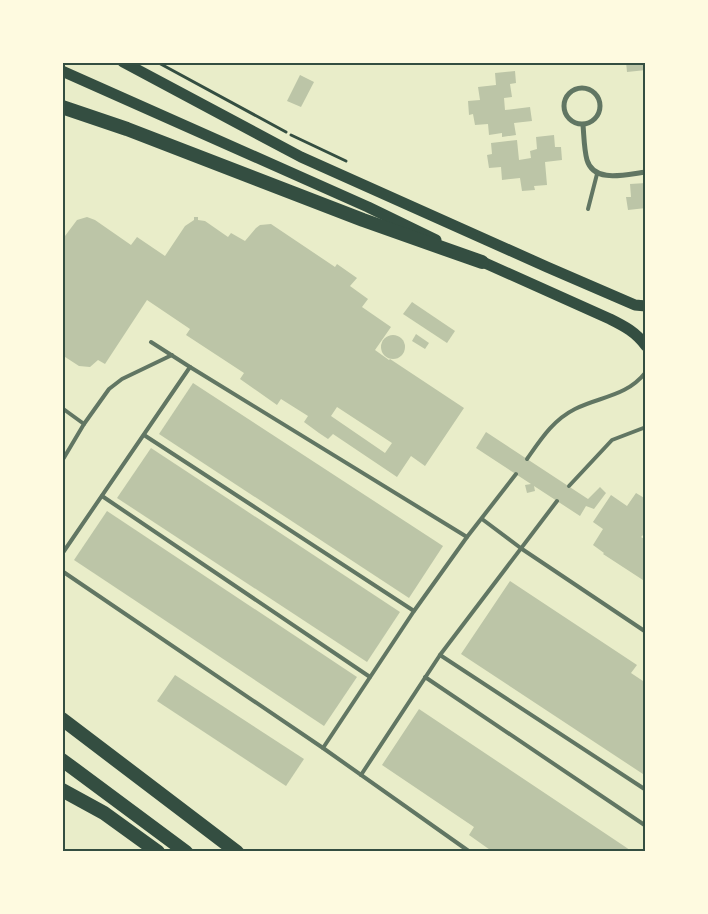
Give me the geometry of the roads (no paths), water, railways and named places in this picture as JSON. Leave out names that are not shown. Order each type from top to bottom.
[{"type":"highway","points":[[62,107],[127,129],[364,220],[482,262]]},
{"type":"highway","points":[[62,719],[237,852]]},
{"type":"highway","points":[[62,760],[186,852]]},
{"type":"highway","points":[[62,790],[104,814],[158,852]]},
{"type":"main road","points":[[123,62],[301,157],[546,267],[635,305],[646,306]]},
{"type":"main road","points":[[62,70],[368,207],[482,262],[610,319],[628,328],[646,346]]},
{"type":"street","points":[[581,87],[593,90],[600,99],[600,111],[594,121],[583,125],[571,122],[564,113],[564,101],[570,91],[581,87]]},
{"type":"street","points":[[583,125],[586,159],[590,168],[597,174],[619,175],[646,172]]},
{"type":"lane","points":[[588,210],[597,174]]},
{"type":"lane","points":[[151,342],[467,537]]},
{"type":"lane","points":[[62,461],[84,424],[109,389],[122,379],[172,355]]},
{"type":"lane","points":[[62,554],[190,367]]},
{"type":"lane","points":[[527,459],[550,426],[574,409],[622,392],[638,382],[646,372]]},
{"type":"lane","points":[[62,408],[84,424]]},
{"type":"lane","points":[[569,486],[612,440],[646,427]]},
{"type":"lane","points":[[144,434],[414,611]]},
{"type":"lane","points":[[323,748],[414,611],[467,537],[516,474]]},
{"type":"lane","points":[[102,496],[370,677]]},
{"type":"lane","points":[[361,775],[440,655],[557,501]]},
{"type":"lane","points":[[482,519],[522,549],[646,632]]},
{"type":"lane","points":[[62,571],[323,748],[470,852]]},
{"type":"lane","points":[[440,655],[646,790]]},
{"type":"lane","points":[[425,677],[646,826]]}]
